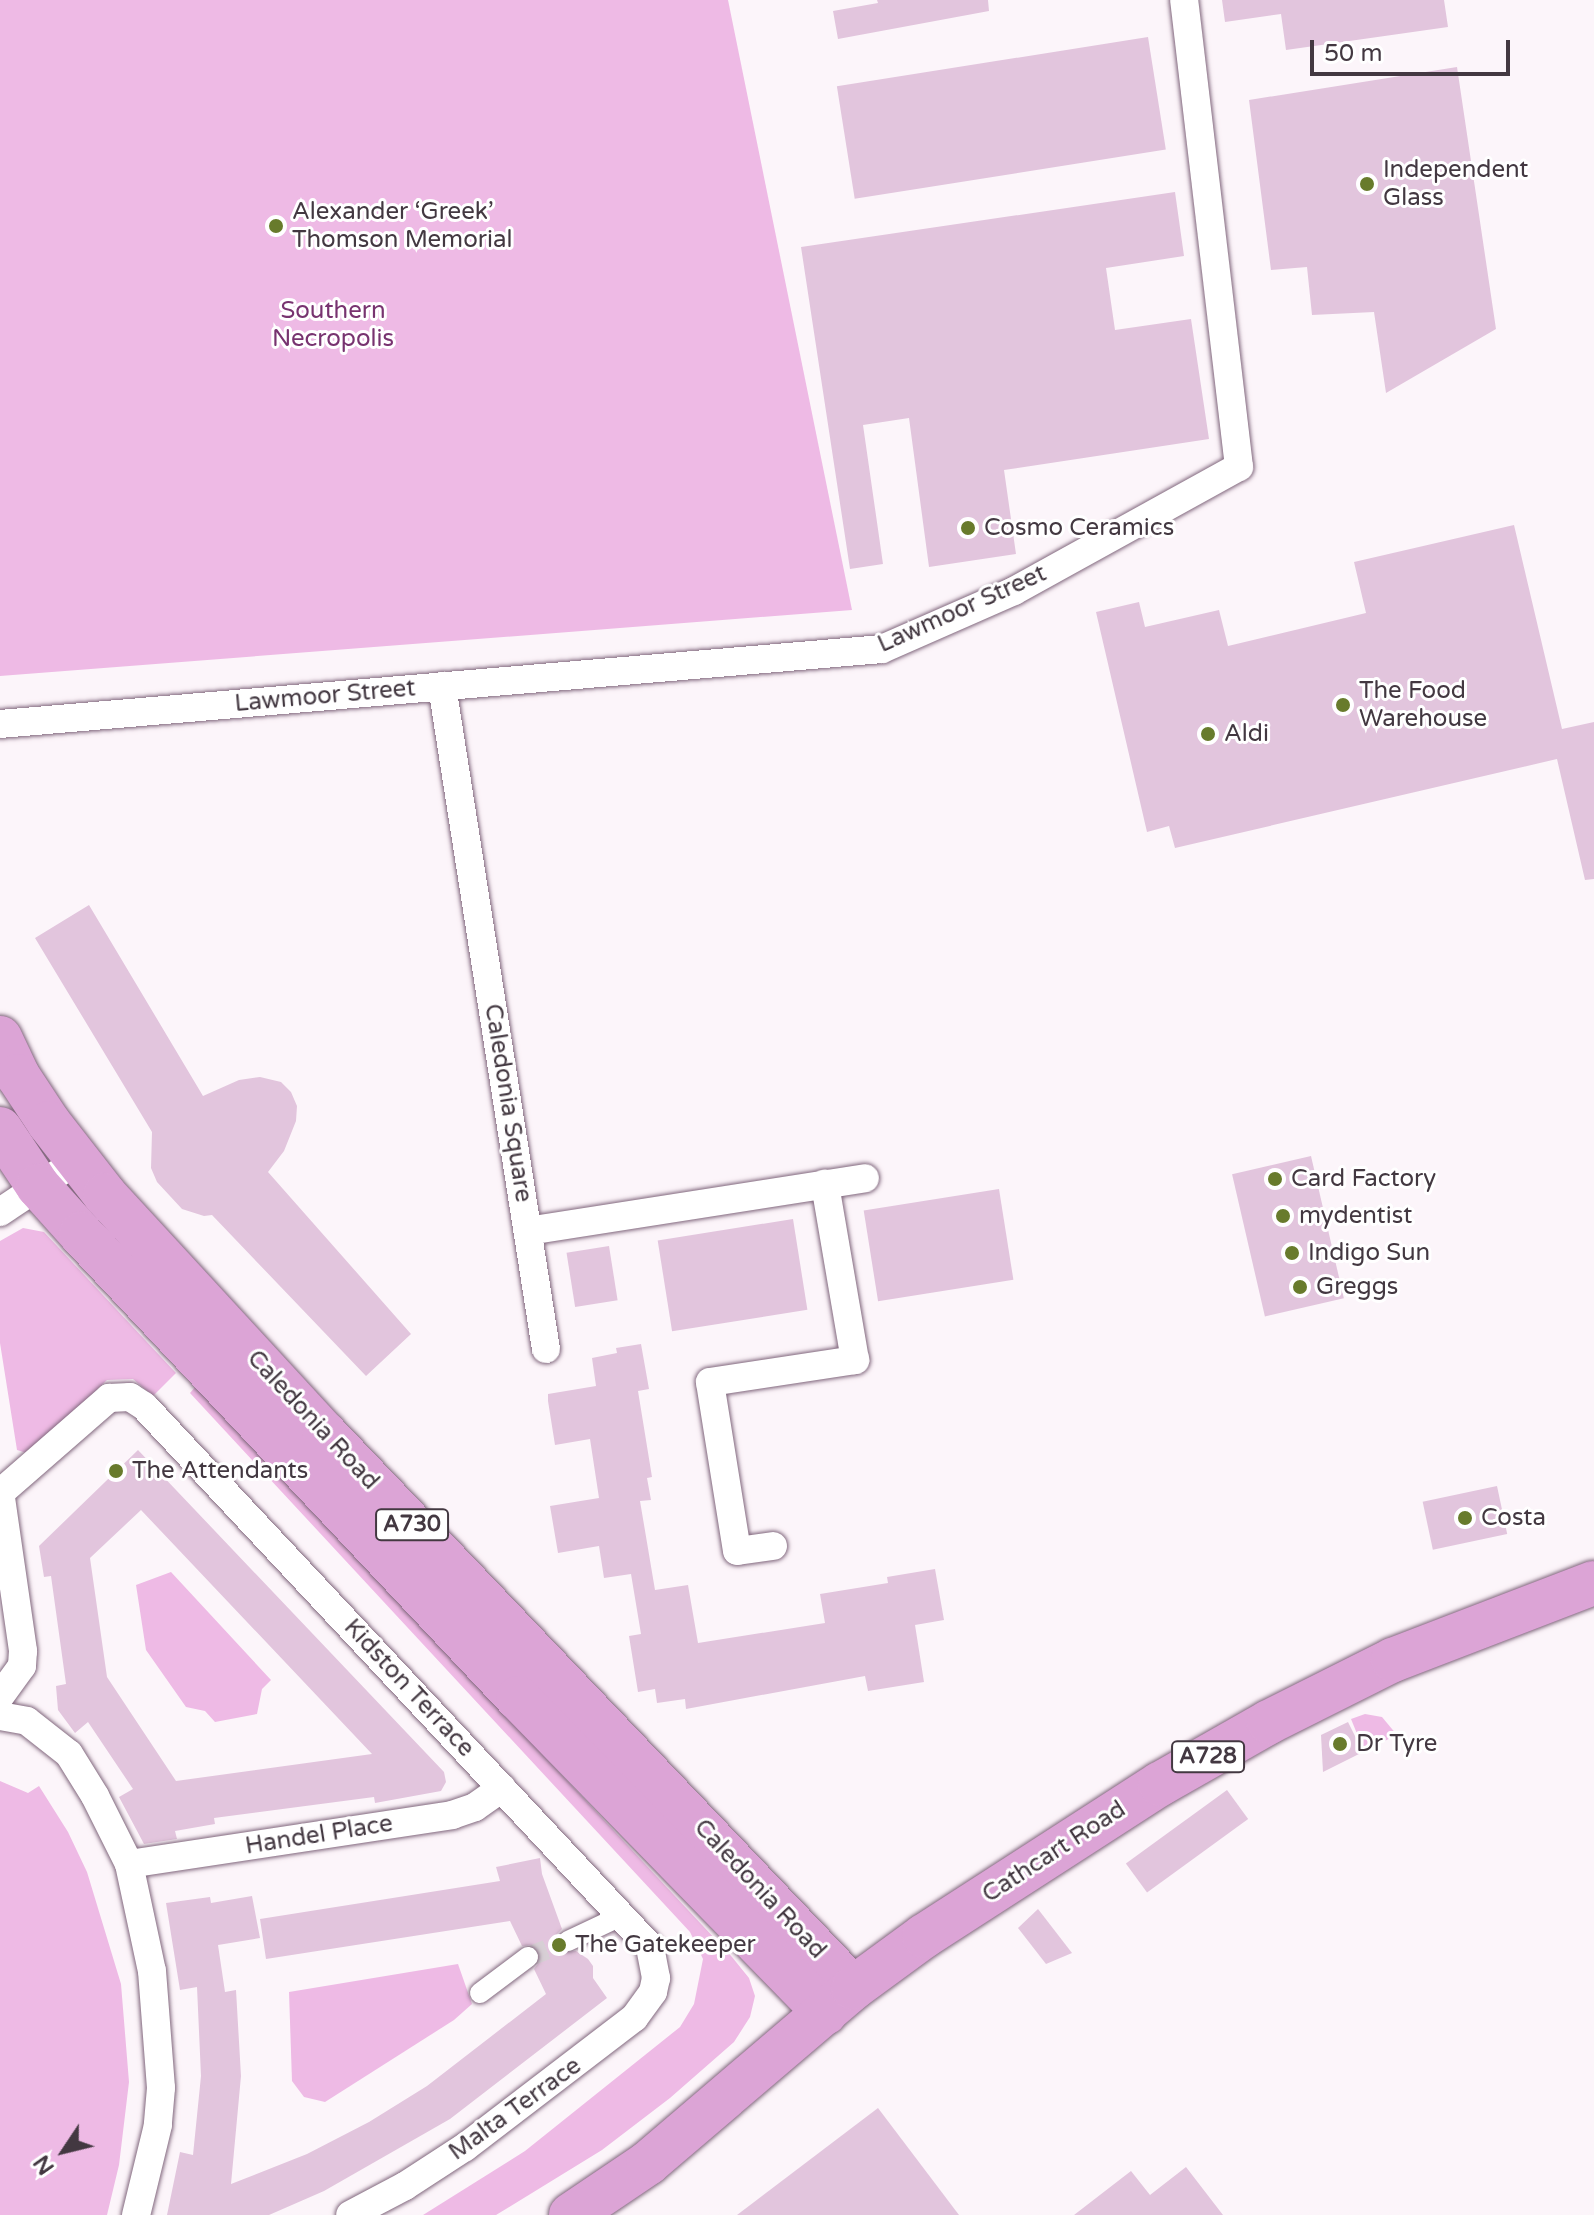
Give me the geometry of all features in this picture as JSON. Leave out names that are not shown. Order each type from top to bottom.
[{"type":"main road","name":"Caledonia Road","points":[[0,1038],[18,1076],[49,1123],[186,1285],[839,2001]]},
{"type":"main road","name":"Caledonia Road","points":[[4,1145],[38,1186],[507,1687],[839,2001]]},
{"type":"main road","name":"Cathcart Road","points":[[571,2215],[648,2163],[839,2001],[924,1936],[1160,1784],[1269,1722],[1393,1660],[1594,1583]]},
{"type":"street","name":"Lawmoor Street","points":[[0,724],[882,649],[1014,591],[1239,467],[1184,0]]},
{"type":"street","name":"Caledonia Square","points":[[442,686],[528,1231],[865,1178]]},
{"type":"street","points":[[4,1145],[49,1123]]},
{"type":"street","points":[[0,1212],[78,1160]]},
{"type":"street","points":[[773,1546],[737,1551],[710,1382],[855,1360],[825,1184]]},
{"type":"street","points":[[528,1231],[546,1349]]},
{"type":"street","name":"Kidston Terrace","points":[[0,1492],[109,1398],[130,1397],[144,1406],[623,1915],[650,1947],[656,1978]]},
{"type":"street","points":[[0,1492],[23,1651],[22,1666],[0,1696]]},
{"type":"street","points":[[0,1716],[27,1721],[69,1754],[95,1796],[129,1864],[152,1971],[161,2088],[158,2125],[136,2215]]},
{"type":"street","name":"Handel Place","points":[[129,1864],[452,1815],[475,1807],[502,1788]]},
{"type":"street","points":[[568,1941],[623,1915]]},
{"type":"street","points":[[480,1993],[528,1957]]},
{"type":"street","name":"Malta Terrace","points":[[350,2215],[405,2186],[465,2147],[610,2038],[644,2008],[656,1978]]},
{"type":"green space","name":"Southern Necropolis","points":[[0,0],[728,0],[852,610],[0,676]]},
{"type":"green space","points":[[23,1228],[44,1232],[176,1373],[153,1396],[133,1379],[107,1380],[30,1454],[17,1450],[0,1343],[0,1241]]},
{"type":"green space","points":[[197,1385],[749,1978],[755,1996],[750,2017],[734,2042],[670,2098],[602,2150],[496,2215],[423,2215],[525,2151],[680,2027],[694,2004],[703,1959],[690,1932],[190,1393]]},
{"type":"green space","points":[[171,1572],[271,1680],[262,1689],[257,1714],[215,1722],[205,1711],[186,1707],[146,1650],[136,1585]]},
{"type":"green space","points":[[1365,1714],[1382,1717],[1397,1735],[1364,1751],[1351,1719]]},
{"type":"green space","points":[[0,1781],[28,1793],[39,1786],[68,1832],[87,1872],[121,1984],[129,2082],[119,2165],[107,2215],[0,2215]]},
{"type":"green space","points":[[458,1964],[472,2004],[454,2020],[325,2102],[304,2097],[292,2081],[289,1992]]},
{"type":"building","points":[[877,0],[988,0],[989,11],[838,39],[833,11],[878,3]]},
{"type":"building","points":[[1222,0],[1444,0],[1448,27],[1286,50],[1281,14],[1225,22]]},
{"type":"building","points":[[1148,37],[1166,150],[855,199],[837,86]]},
{"type":"building","name":"Independent Glass","points":[[1457,67],[1496,329],[1386,393],[1374,312],[1312,315],[1307,267],[1271,270],[1249,100]]},
{"type":"building","points":[[1175,192],[1184,256],[1106,268],[1115,330],[1191,319],[1209,439],[1004,470],[1016,554],[929,567],[909,418],[863,425],[883,564],[850,569],[801,247]]},
{"type":"building","points":[[1514,525],[1562,729],[1594,722],[1594,879],[1585,880],[1557,759],[1175,848],[1169,826],[1147,832],[1096,612],[1139,602],[1145,627],[1219,610],[1228,646],[1366,613],[1354,562]]},
{"type":"building","points":[[89,905],[203,1096],[239,1080],[260,1077],[281,1082],[291,1092],[297,1106],[296,1121],[284,1151],[268,1172],[411,1334],[366,1376],[212,1215],[204,1216],[182,1209],[157,1182],[151,1168],[152,1132],[35,938]]},
{"type":"building","points":[[1311,1156],[1344,1298],[1265,1316],[1232,1174]]},
{"type":"building","points":[[999,1189],[1013,1280],[878,1301],[864,1210]]},
{"type":"building","points":[[793,1219],[807,1310],[672,1331],[658,1240]]},
{"type":"building","points":[[609,1246],[618,1300],[575,1307],[567,1253]]},
{"type":"building","points":[[641,1344],[649,1389],[638,1391],[652,1477],[647,1478],[651,1500],[640,1501],[655,1590],[688,1585],[698,1643],[825,1623],[820,1594],[888,1583],[887,1577],[935,1569],[944,1620],[915,1625],[924,1682],[868,1691],[865,1676],[686,1709],[685,1699],[657,1703],[655,1689],[638,1692],[629,1636],[641,1634],[631,1574],[604,1578],[599,1546],[558,1553],[550,1506],[599,1498],[590,1439],[555,1445],[548,1394],[596,1386],[592,1358],[617,1353],[616,1348]]},
{"type":"building","points":[[138,1450],[444,1772],[446,1782],[441,1791],[375,1803],[374,1797],[214,1818],[215,1824],[175,1831],[177,1839],[144,1844],[119,1797],[133,1789],[88,1722],[75,1733],[58,1710],[56,1686],[66,1684],[51,1576],[44,1577],[39,1546]],"holes":[[[141,1510],[372,1754],[176,1781],[107,1677],[90,1558]]]},
{"type":"building","name":"Costa","points":[[1497,1486],[1507,1534],[1433,1550],[1423,1502]]},
{"type":"building","name":"Dr Tyre","points":[[1348,1722],[1363,1752],[1323,1772],[1321,1735]]},
{"type":"building","points":[[1227,1790],[1248,1819],[1147,1893],[1126,1863]]},
{"type":"building","points":[[540,1858],[542,1874],[562,1929],[557,1934],[556,1946],[561,1952],[576,1951],[588,1959],[593,1966],[593,1978],[607,1998],[450,2119],[324,2191],[269,2215],[167,2215],[180,2152],[193,2155],[201,2076],[197,1987],[180,1990],[166,1903],[210,1897],[211,1903],[252,1896],[260,1938],[218,1945],[225,1992],[236,1990],[241,2076],[231,2184],[307,2154],[369,2122],[427,2086],[546,1994],[534,1969],[540,1961],[539,1950],[532,1945],[522,1946],[510,1921],[266,1959],[260,1919],[500,1881],[496,1867]]},
{"type":"building","points":[[1038,1909],[1072,1953],[1046,1964],[1018,1928]]},
{"type":"building","points":[[878,2108],[959,2215],[737,2215]]},
{"type":"building","points":[[1186,2167],[1223,2215],[1074,2215],[1131,2171],[1150,2195]]},
{"type":"tunnel","points":[[528,1957],[568,1941]]},
{"type":"place","name":"Independent Glass","points":[[1367,184]]},
{"type":"place","name":"Alexander ‘Greek’ Thomson Memorial","points":[[276,226]]},
{"type":"place","name":"Cosmo Ceramics","points":[[968,528]]},
{"type":"place","name":"The Food Warehouse","points":[[1343,705]]},
{"type":"place","name":"Aldi","points":[[1208,734]]},
{"type":"place","name":"Card Factory","points":[[1275,1179]]},
{"type":"place","name":"mydentist","points":[[1283,1216]]},
{"type":"place","name":"Indigo Sun","points":[[1292,1253]]},
{"type":"place","name":"Greggs","points":[[1300,1287]]},
{"type":"place","name":"The Attendants","points":[[116,1471]]},
{"type":"place","name":"Costa","points":[[1465,1518]]},
{"type":"place","name":"Dr Tyre","points":[[1340,1744]]},
{"type":"place","name":"The Gatekeeper","points":[[559,1945]]}]
